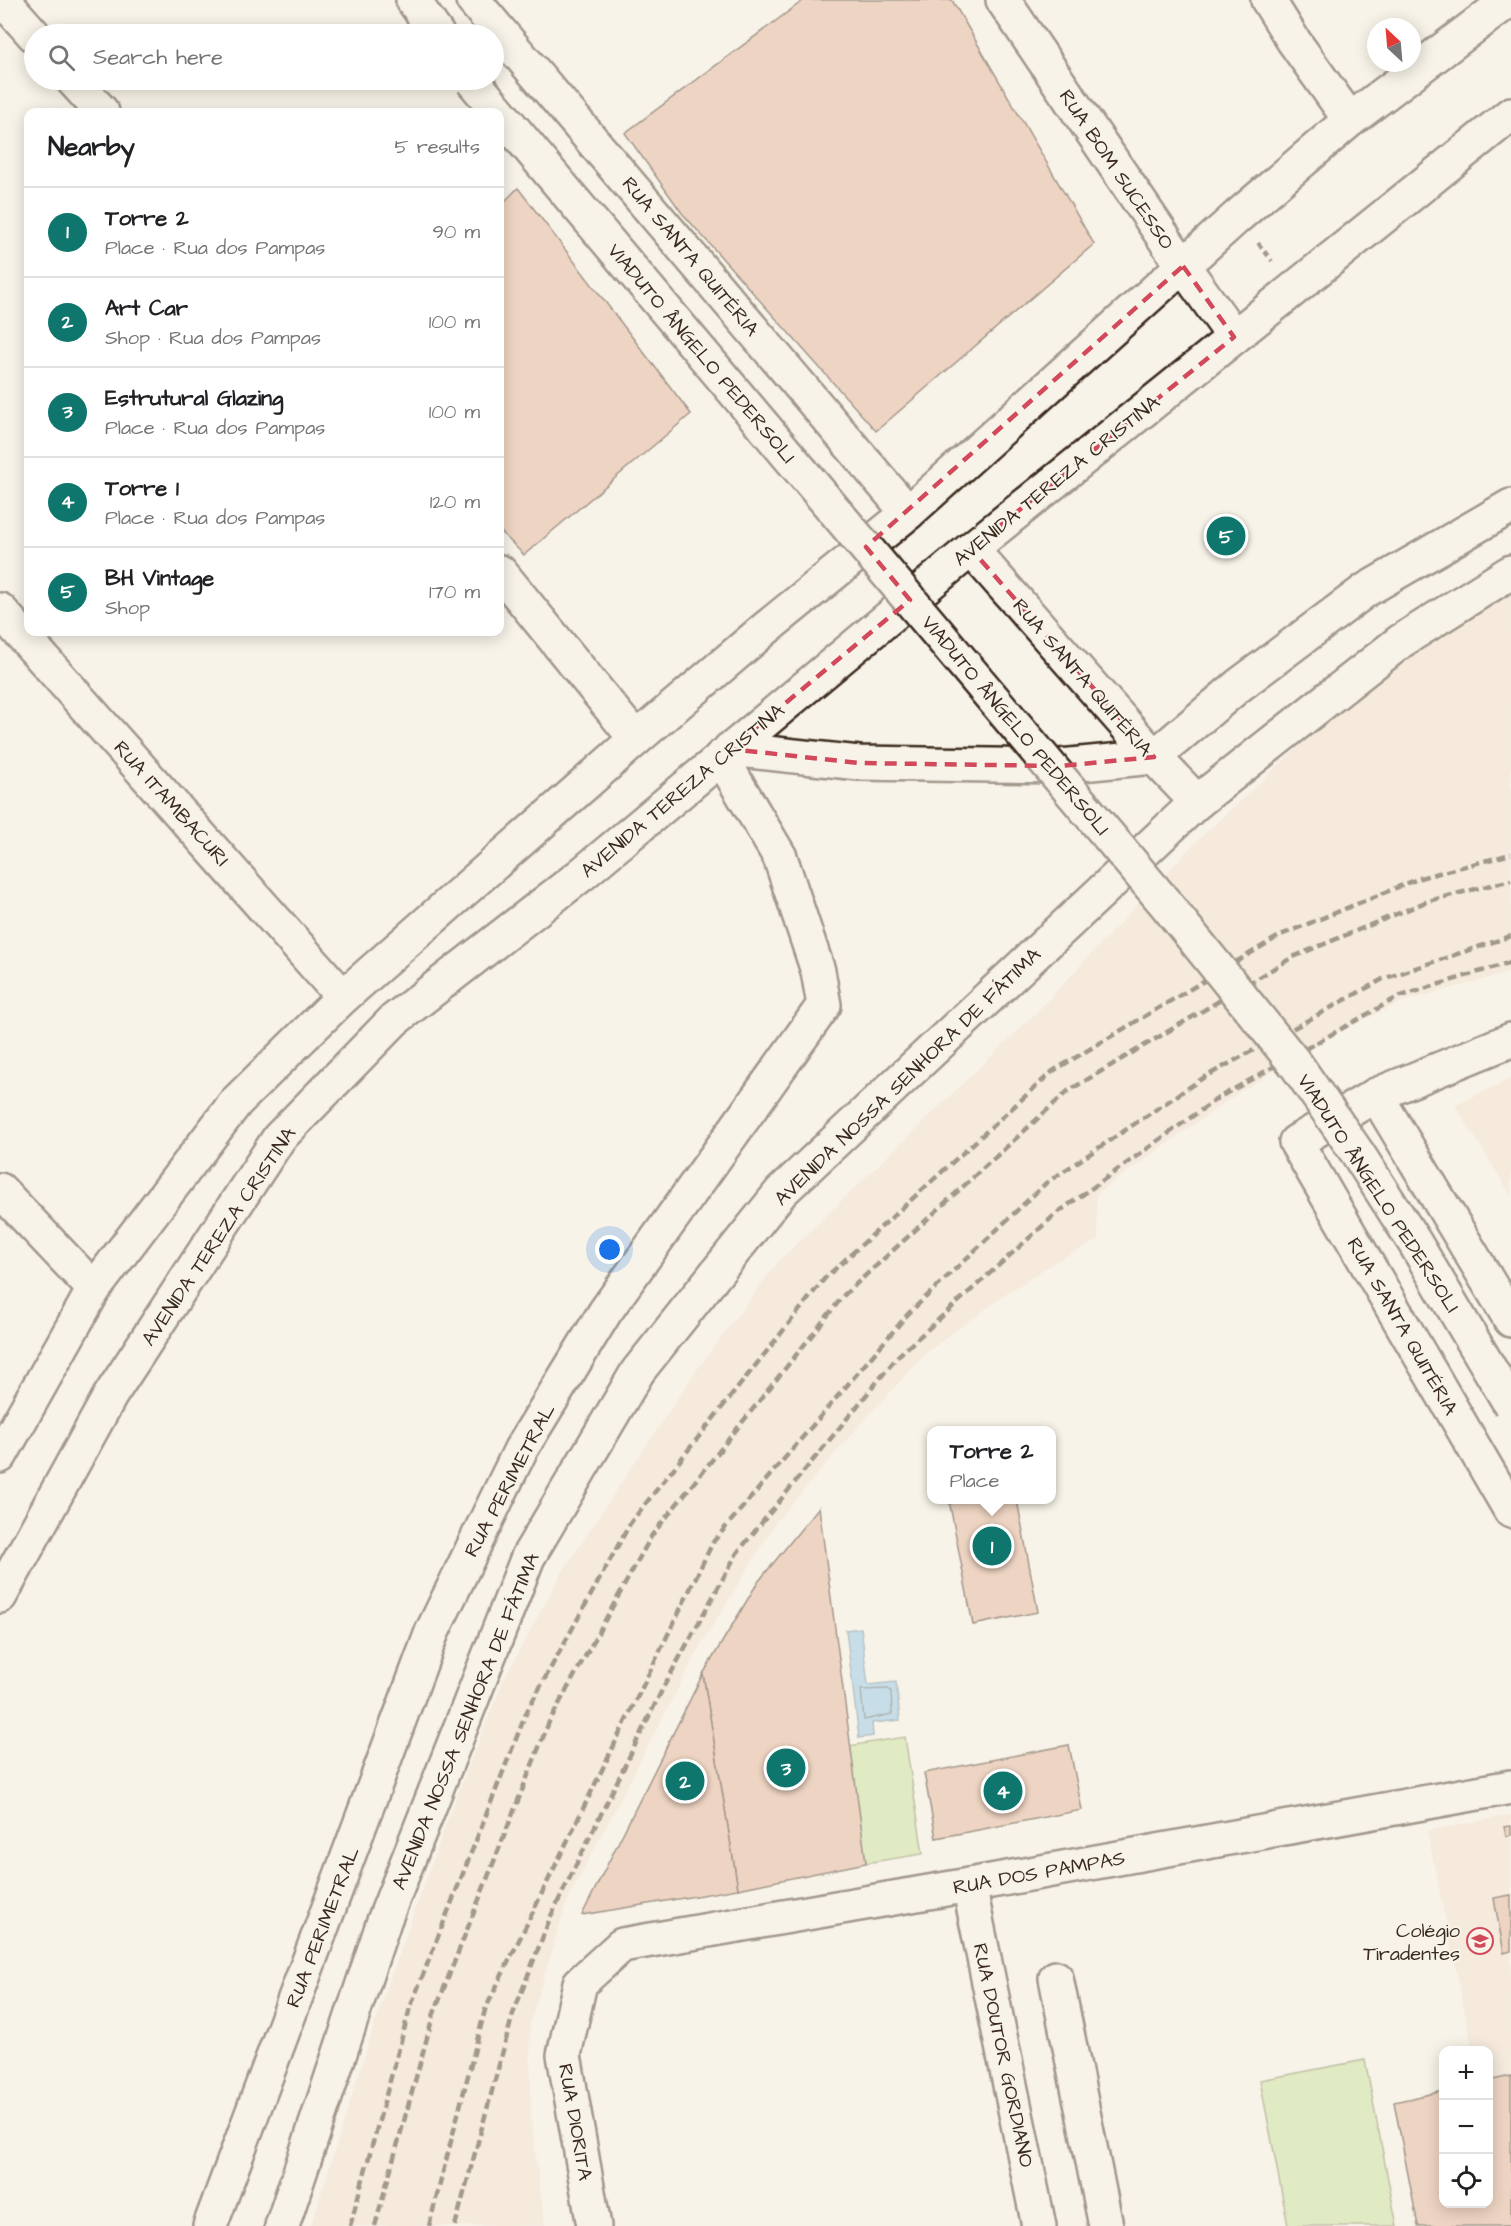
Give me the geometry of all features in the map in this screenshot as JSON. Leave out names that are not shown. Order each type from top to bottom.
[{"type":"main road","points":[[3,0],[24,24]]},
{"type":"main road","points":[[413,0],[430,24]]},
{"type":"main road","name":"RUA SANTA QUITÉRIA","points":[[473,0],[493,24]]},
{"type":"main road","name":"RUA BOM SUCESSO","points":[[1003,0],[1183,266],[1234,337]]},
{"type":"main road","points":[[1268,0],[1293,40],[1350,120]]},
{"type":"main road","points":[[0,1456],[94,1289],[236,1102],[344,997],[765,629],[908,513],[1238,216],[1350,120],[1509,0]]},
{"type":"main road","name":"RUA SANTA QUITÉRIA","points":[[504,37],[908,513]]},
{"type":"main road","points":[[82,90],[98,108]]},
{"type":"main road","name":"VIADUTO ÂNGELO PEDERSOLI","points":[[480,90],[496,108]]},
{"type":"main road","name":"AVENIDA TEREZA CRISTINA","points":[[0,1596],[110,1396],[279,1138],[394,1020],[581,875],[970,549],[1511,114]]},
{"type":"main road","name":"VIADUTO ÂNGELO PEDERSOLI","points":[[504,118],[1165,903],[1297,1066],[1415,1242],[1511,1405]]},
{"type":"main road","points":[[726,753],[859,763],[1060,766],[1154,757],[1238,686],[1366,590],[1511,506]]},
{"type":"main road","name":"RUA SANTA QUITÉRIA","points":[[970,549],[1154,757],[1197,802]]},
{"type":"main road","name":"AVENIDA NOSSA SENHORA DE FÁTIMA","points":[[282,2226],[384,1921],[528,1557],[638,1371],[781,1192],[1197,802],[1401,641],[1511,572]]},
{"type":"main road","points":[[504,577],[636,740]]},
{"type":"main road","name":"RUA ITAMBACURI","points":[[0,610],[344,997]]},
{"type":"main road","name":"RUA PERIMETRAL","points":[[210,2226],[432,1632],[521,1449],[605,1312],[824,1005],[818,971],[780,857],[726,753]]},
{"type":"main road","points":[[1511,1040],[1376,1095],[1511,1320]]},
{"type":"main road","name":"RUA SANTA QUITÉRIA","points":[[1376,1095],[1296,1142],[1511,1510]]},
{"type":"main road","points":[[0,1190],[94,1289]]},
{"type":"main road","name":"RUA DOS PAMPAS","points":[[580,1983],[622,1945],[1511,1787]]},
{"type":"main road","name":"RUA DOUTOR GORDIANO","points":[[969,1885],[1040,2226]]},
{"type":"main road","points":[[1056,1978],[1106,2226]]},
{"type":"main road","name":"RUA DIORITA","points":[[580,1983],[564,2055],[594,2226]]},
{"type":"path","points":[[1238,216],[1293,289]]},
{"type":"highlighted area","points":[[1183,266],[1234,337],[971,549],[1154,757],[1060,766],[859,763],[730,749],[910,600],[866,547]]},
{"type":"shaded area","points":[[1511,583],[1511,972],[1402,1002],[1345,1028],[1241,1091],[1096,1194],[1098,1240],[1058,1260],[1009,1292],[928,1351],[856,1429],[777,1521],[700,1646],[566,1903],[530,2023],[531,2121],[545,2226],[311,2226],[378,2013],[447,1821],[504,1679],[561,1574],[693,1375],[778,1262],[1035,1014],[1197,841],[1359,691]]},
{"type":"shaded area","points":[[1511,1079],[1511,1195],[1455,1105]]},
{"type":"shaded area","name":"Colégio Tiradentes","points":[[1511,1815],[1511,2076],[1493,2080],[1493,2046],[1472,2046],[1427,1831]]},
{"type":"green space","points":[[905,1737],[923,1854],[866,1863],[848,1746]]},
{"type":"green space","points":[[1365,2060],[1397,2226],[1288,2226],[1260,2080]]},
{"type":"water","points":[[861,1628],[868,1685],[896,1682],[900,1720],[872,1723],[873,1736],[859,1738],[846,1630]]},
{"type":"building","points":[[804,0],[952,0],[1094,244],[876,431],[682,213],[625,133]]},
{"type":"building","points":[[518,188],[691,414],[524,555],[504,535],[504,202]]},
{"type":"building","points":[[950,1504],[1018,1504],[1038,1612],[973,1625]]},
{"type":"building","points":[[819,1507],[866,1863],[738,1889],[703,1674],[758,1582]]},
{"type":"building","points":[[703,1674],[738,1889],[582,1915]]},
{"type":"building","points":[[1069,1745],[1082,1810],[936,1838],[924,1773]]},
{"type":"building","points":[[1511,1826],[1511,1835],[1506,1836],[1504,1827]]},
{"type":"building","points":[[1511,1895],[1511,1951],[1504,1953],[1494,1898]]},
{"type":"building","points":[[1511,2076],[1511,2226],[1418,2226],[1394,2102],[1439,2092],[1439,2208],[1493,2208],[1493,2080]]},
{"type":"railway","points":[[350,2226],[410,2008],[527,1711],[631,1522],[825,1278],[1053,1071],[1281,935],[1420,878],[1511,854]]},
{"type":"railway","points":[[375,2226],[433,2016],[549,1722],[652,1535],[844,1295],[1068,1091],[1293,957],[1428,901],[1511,880]]},
{"type":"railway","points":[[429,2226],[485,2010],[713,1542],[908,1314],[1046,1183],[1203,1078],[1383,979],[1511,936]]},
{"type":"railway","points":[[455,2226],[513,2014],[550,1918],[664,1686],[737,1553],[899,1355],[1057,1213],[1218,1098],[1398,997],[1511,962]]},
{"type":"place","name":"BH Vintage","points":[[1226,536]]},
{"type":"place","name":"Torre 2","points":[[992,1546]]},
{"type":"place","name":"Estrutural Glazing","points":[[786,1768]]},
{"type":"place","name":"Art Car","points":[[685,1781]]},
{"type":"place","name":"Torre 1","points":[[1003,1791]]},
{"type":"place","name":"Colégio Tiradentes","points":[[1480,1941]]}]
